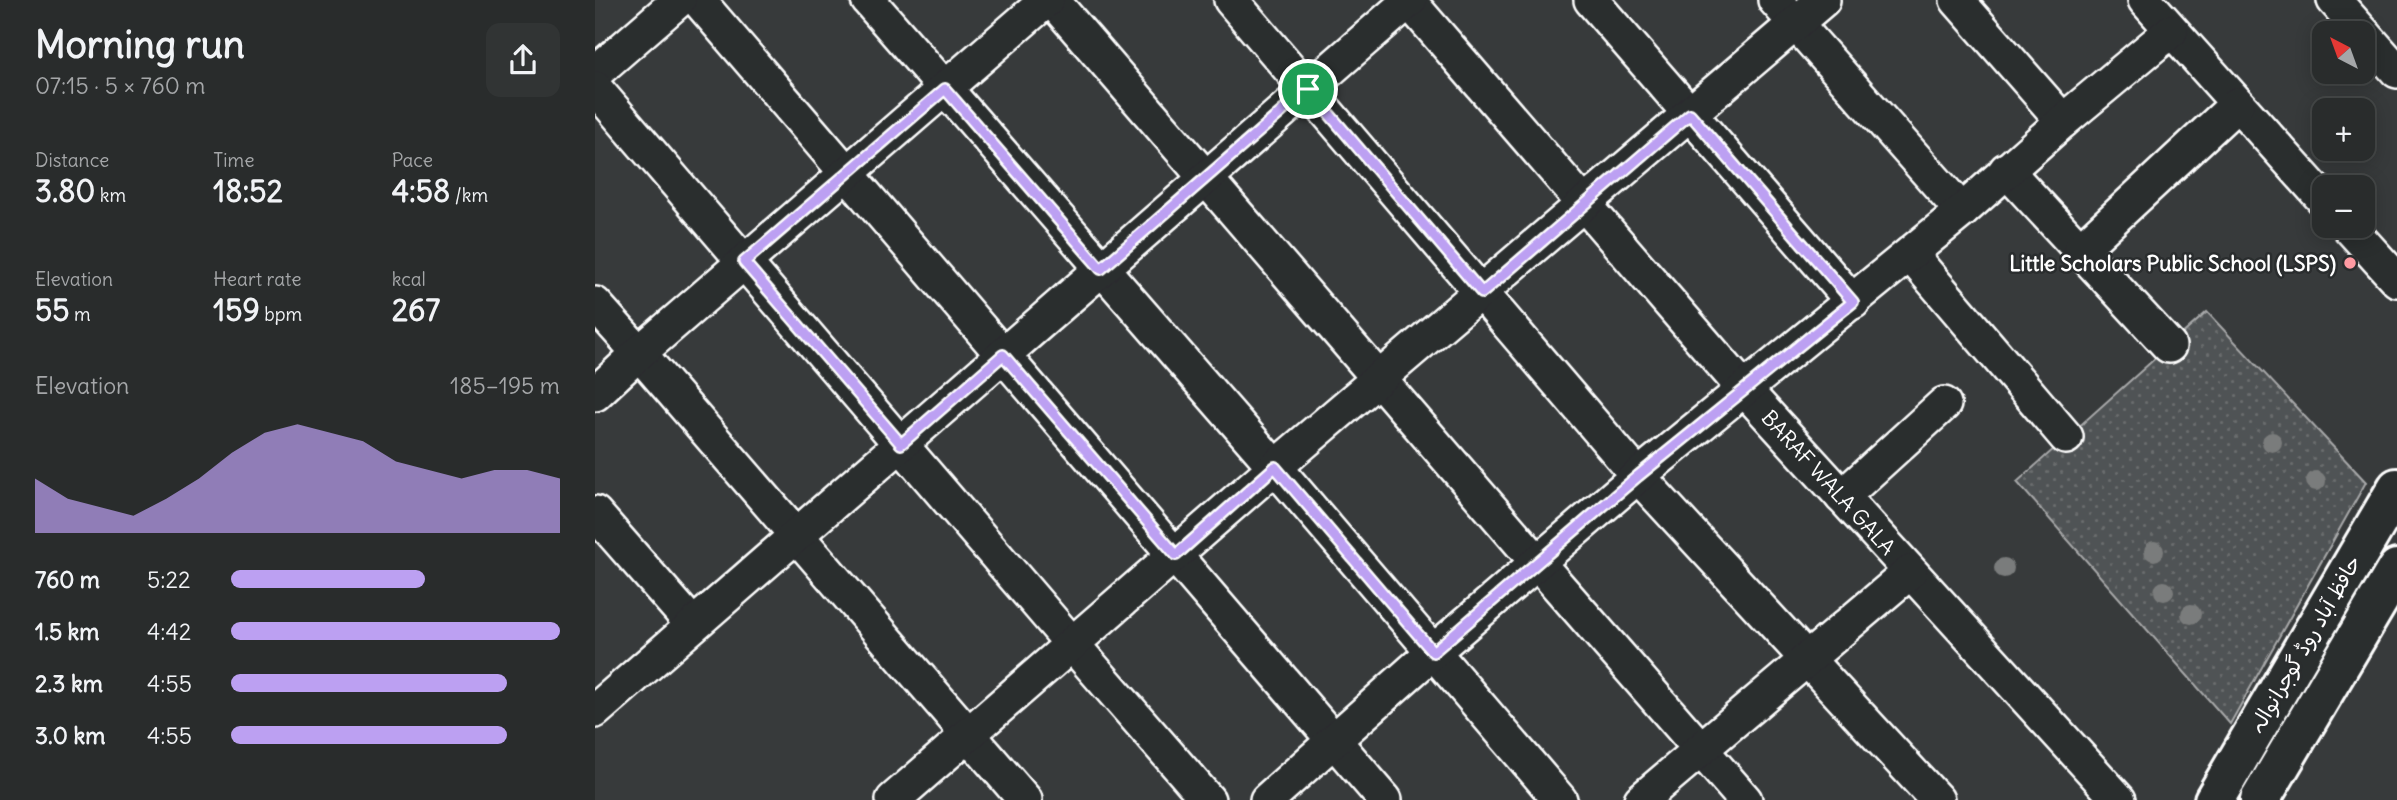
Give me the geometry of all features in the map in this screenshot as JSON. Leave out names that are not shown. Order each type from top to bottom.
[{"type":"main road","name":"حافظ آباد روڈ گوجرانوالہ","points":[[2214,800],[2397,488]]},
{"type":"main road","name":"حافظ آباد روڈ گوجرانوالہ","points":[[2269,797],[2397,569]]},
{"type":"street","points":[[595,73],[680,0]]},
{"type":"street","points":[[698,0],[1385,800]]},
{"type":"street","points":[[869,0],[1560,800]]},
{"type":"street","points":[[595,394],[744,262],[1050,0],[1745,800]]},
{"type":"street","points":[[1231,0],[1638,476],[1937,800]]},
{"type":"street","points":[[595,710],[1409,0]]},
{"type":"street","name":"BARAF WALA GALA","points":[[1409,0],[1744,389],[2119,800]]},
{"type":"street","points":[[1591,0],[1853,302]]},
{"type":"street","points":[[893,800],[1275,467],[1690,114],[1786,12],[1823,0]]},
{"type":"street","points":[[1957,0],[2063,121]]},
{"type":"street","points":[[2145,0],[2312,187]]},
{"type":"street","points":[[2333,0],[2397,71]]},
{"type":"street","points":[[1786,12],[1962,211]]},
{"type":"street","points":[[1267,800],[1433,652],[1638,476],[1962,211],[2006,170],[2171,31]]},
{"type":"street","points":[[595,88],[1208,800]]},
{"type":"street","points":[[2080,250],[2237,104]]},
{"type":"street","points":[[2006,170],[2169,346]]},
{"type":"street","points":[[2359,238],[2397,280]]},
{"type":"street","points":[[1910,254],[2066,437]]},
{"type":"street","points":[[595,304],[1025,800]]},
{"type":"street","points":[[1842,497],[1944,404]]},
{"type":"street","points":[[595,513],[693,625]]},
{"type":"street","points":[[1641,800],[1910,572]]},
{"type":"shaded area","points":[[2207,312],[2366,482],[2230,724],[2017,482]]},
{"type":"place","name":"Little Scholars Public School (LSPS)","points":[[2350,263]]},
{"type":"route","points":[[945,89],[1101,269],[1308,89],[1482,293],[1690,114],[1853,302],[1638,476],[1433,652],[1275,467],[1176,555],[1003,355],[901,444],[744,262],[945,89]]}]
